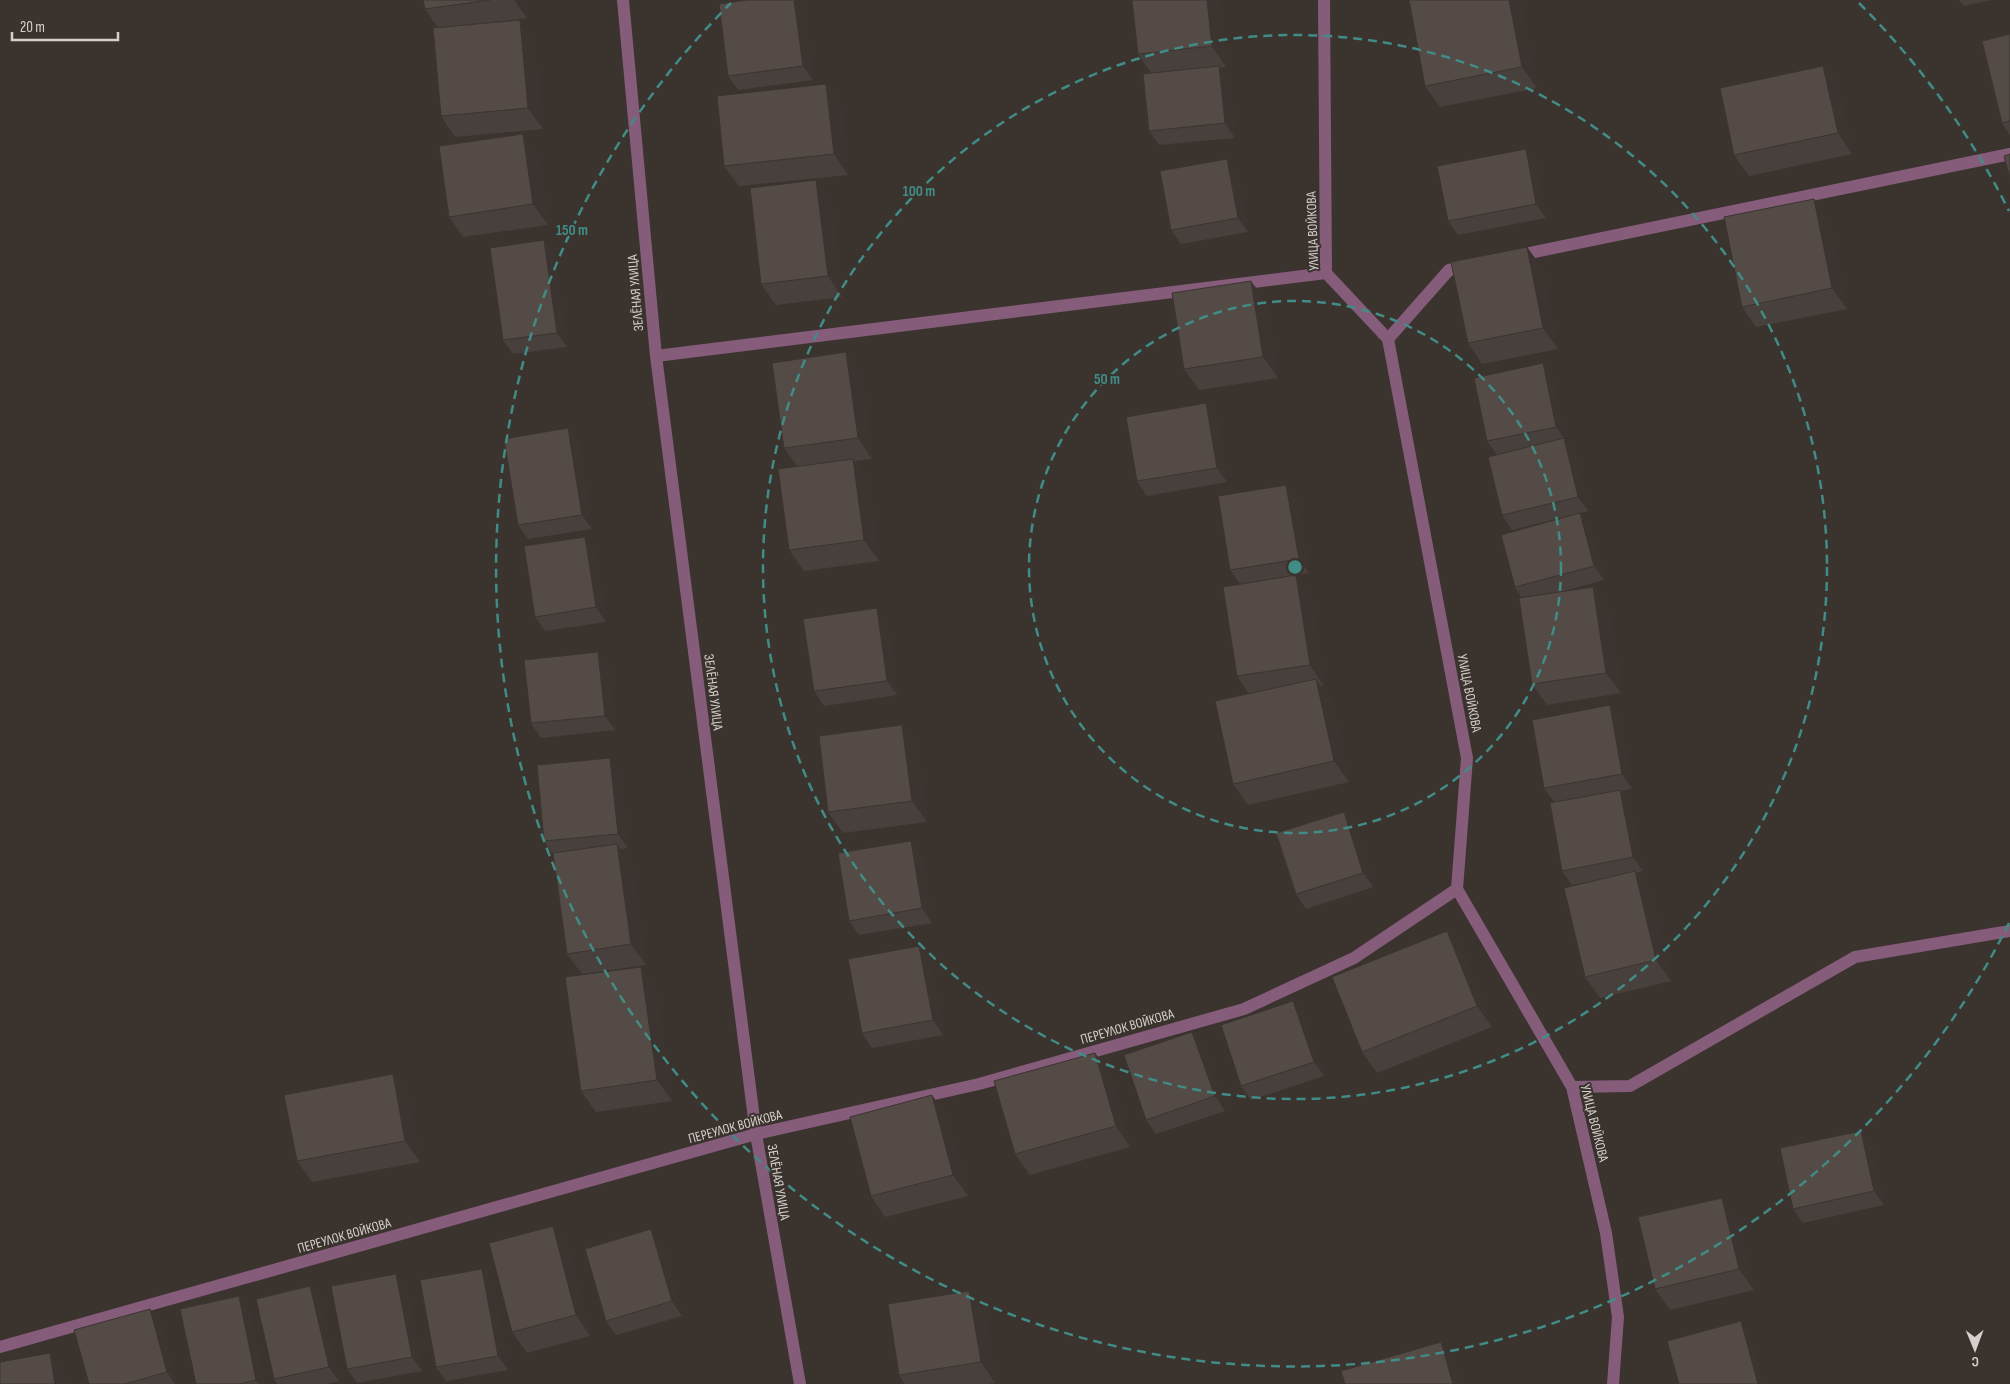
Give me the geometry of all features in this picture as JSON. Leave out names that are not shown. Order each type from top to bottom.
[{"type":"street","name":"ЗЕЛЁНАЯ УЛИЦА","points":[[623,0],[656,356],[756,1134],[800,1384]]},
{"type":"street","name":"УЛИЦА ВОЙКОВА","points":[[1324,0],[1326,273],[1388,339],[1467,758],[1456,889],[1572,1088],[1606,1233],[1618,1317],[1613,1384]]},
{"type":"street","points":[[1507,258],[2010,154]]},
{"type":"street","points":[[1388,339],[1449,270],[1478,264]]},
{"type":"street","points":[[656,356],[1326,273]]},
{"type":"street","name":"ПЕРЕУЛОК ВОЙКОВА","points":[[0,1347],[756,1134],[979,1084],[1244,1009],[1354,958],[1456,889]]},
{"type":"street","points":[[1572,1088],[1630,1086],[1855,957],[2010,931]]},
{"type":"building","points":[[423,0],[490,0],[425,9]]},
{"type":"building","points":[[747,0],[794,0],[803,66],[728,76],[719,4]]},
{"type":"building","points":[[1132,0],[1207,0],[1212,46],[1138,54]]},
{"type":"building","points":[[1409,0],[1509,0],[1522,67],[1425,86]]},
{"type":"building","points":[[520,20],[528,108],[441,116],[433,28]]},
{"type":"building","points":[[2010,34],[2010,121],[2002,123],[1982,41]]},
{"type":"building","points":[[1219,66],[1225,123],[1149,131],[1143,74]]},
{"type":"building","points":[[1823,66],[1838,133],[1734,155],[1720,88]]},
{"type":"building","points":[[826,84],[834,154],[724,166],[717,96]]},
{"type":"building","points":[[523,134],[533,204],[449,217],[439,146]]},
{"type":"building","points":[[1526,149],[1536,204],[1448,221],[1437,166]]},
{"type":"building","points":[[2010,154],[2010,178],[2004,156]]},
{"type":"building","points":[[1227,159],[1238,218],[1171,230],[1160,171]]},
{"type":"building","points":[[816,180],[828,276],[761,284],[750,188]]},
{"type":"building","points":[[1814,199],[1832,288],[1742,307],[1724,217]]},
{"type":"building","points":[[544,240],[557,333],[503,340],[490,248]]},
{"type":"building","points":[[1527,247],[1543,328],[1468,343],[1451,262]]},
{"type":"building","points":[[1251,281],[1263,357],[1184,369],[1172,293]]},
{"type":"building","points":[[846,352],[858,438],[784,448],[772,363]]},
{"type":"building","points":[[1543,363],[1556,427],[1487,441],[1474,378]]},
{"type":"building","points":[[1206,403],[1217,468],[1137,481],[1126,417]]},
{"type":"building","points":[[568,428],[582,515],[518,525],[504,439]]},
{"type":"building","points":[[1564,438],[1578,497],[1502,515],[1488,457]]},
{"type":"building","points":[[853,459],[864,540],[789,550],[778,469]]},
{"type":"building","points":[[1286,485],[1299,559],[1230,570],[1218,496]]},
{"type":"building","points":[[1580,513],[1594,566],[1515,587],[1501,535]]},
{"type":"building","points":[[585,537],[596,607],[535,617],[524,546]]},
{"type":"building","points":[[1296,575],[1310,665],[1237,676],[1223,587]]},
{"type":"building","points":[[1593,587],[1606,673],[1532,684],[1519,598]]},
{"type":"building","points":[[877,608],[887,681],[814,691],[803,619]]},
{"type":"building","points":[[598,652],[605,716],[531,723],[524,660]]},
{"type":"building","points":[[1316,679],[1334,761],[1233,784],[1215,701]]},
{"type":"building","points":[[1610,705],[1622,774],[1544,788],[1532,720]]},
{"type":"building","points":[[902,725],[912,801],[828,812],[819,736]]},
{"type":"building","points":[[610,758],[618,834],[544,841],[537,765]]},
{"type":"building","points":[[1620,790],[1633,857],[1562,871],[1550,803]]},
{"type":"building","points":[[1344,812],[1363,873],[1296,894],[1276,833]]},
{"type":"building","points":[[911,841],[922,908],[849,921],[838,853]]},
{"type":"building","points":[[617,844],[631,944],[567,954],[553,853]]},
{"type":"building","points":[[1635,871],[1656,960],[1585,977],[1564,888]]},
{"type":"building","points":[[1447,931],[1477,1006],[1362,1052],[1332,977]]},
{"type":"building","points":[[919,946],[933,1020],[862,1033],[848,959]]},
{"type":"building","points":[[641,967],[657,1080],[581,1091],[565,977]]},
{"type":"building","points":[[1293,1001],[1314,1062],[1241,1086],[1221,1025]]},
{"type":"building","points":[[1192,1032],[1215,1096],[1146,1120],[1124,1055]]},
{"type":"building","points":[[1095,1053],[1116,1126],[1015,1154],[994,1081]]},
{"type":"building","points":[[393,1074],[405,1141],[297,1161],[284,1095]]},
{"type":"building","points":[[932,1095],[953,1175],[871,1196],[850,1117]]},
{"type":"building","points":[[1861,1131],[1874,1191],[1793,1209],[1780,1148]]},
{"type":"building","points":[[1722,1198],[1739,1269],[1655,1289],[1638,1217]]},
{"type":"building","points":[[553,1226],[576,1315],[512,1332],[489,1243]]},
{"type":"building","points":[[651,1229],[672,1301],[606,1321],[585,1249]]},
{"type":"building","points":[[482,1269],[498,1356],[436,1367],[420,1280]]},
{"type":"building","points":[[396,1274],[412,1357],[347,1369],[331,1286]]},
{"type":"building","points":[[310,1286],[329,1367],[274,1379],[256,1299]]},
{"type":"building","points":[[969,1291],[981,1362],[899,1375],[888,1304]]},
{"type":"building","points":[[239,1296],[256,1380],[239,1384],[196,1384],[180,1309]]},
{"type":"building","points":[[150,1309],[167,1372],[125,1384],[89,1384],[74,1330]]},
{"type":"building","points":[[1741,1321],[1758,1384],[1679,1384],[1667,1341]]},
{"type":"building","points":[[1441,1342],[1453,1384],[1345,1384],[1341,1371]]},
{"type":"building","points":[[50,1353],[55,1384],[0,1384],[0,1362]]}]
